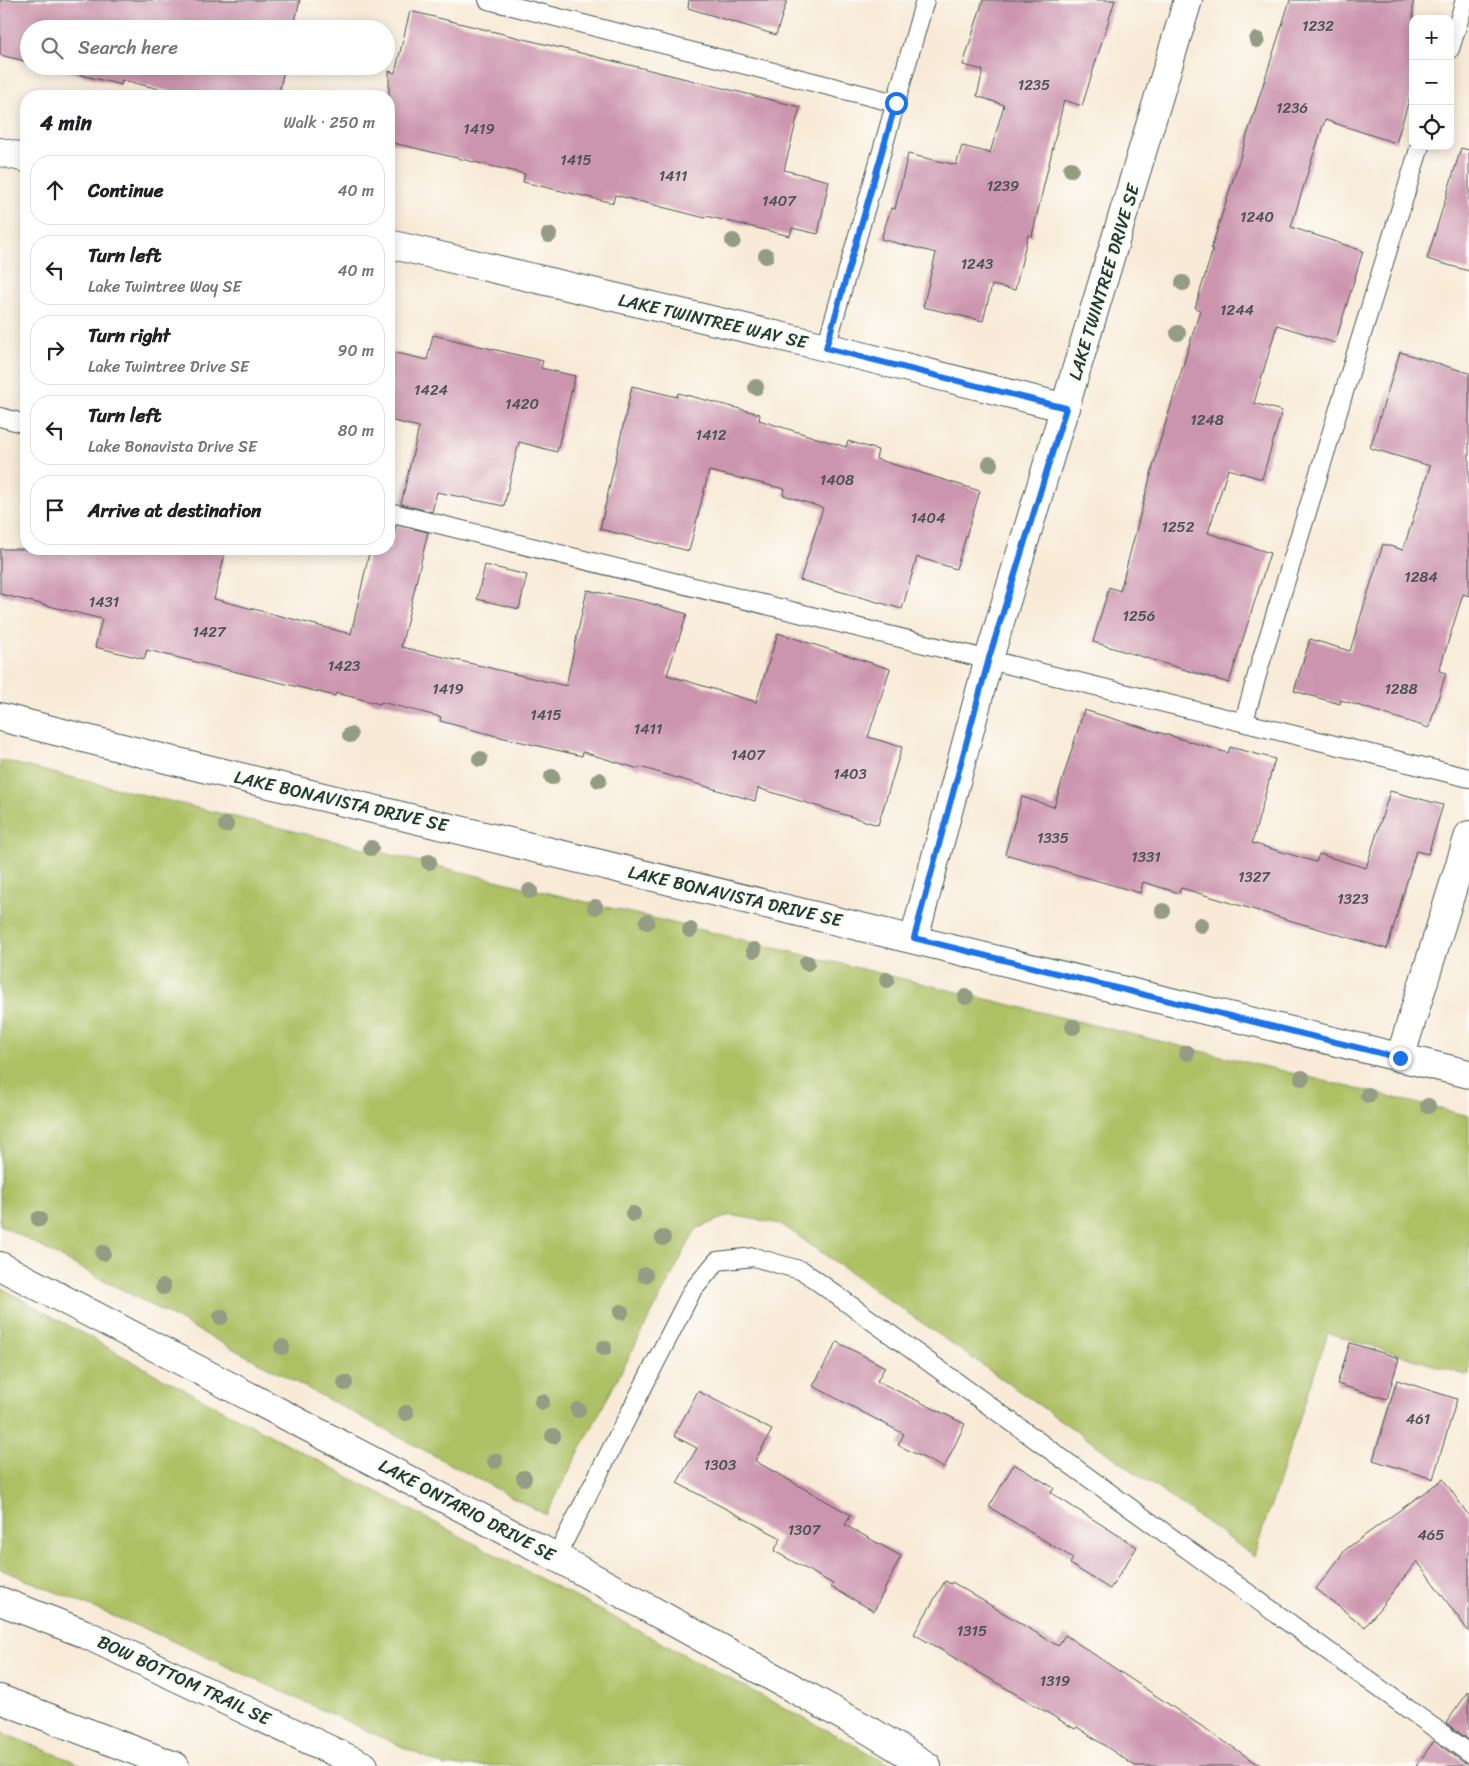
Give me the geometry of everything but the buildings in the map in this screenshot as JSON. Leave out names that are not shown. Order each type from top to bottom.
[{"type":"street","name":"LAKE TWINTREE DRIVE SE","points":[[914,938],[989,658],[1188,0]]},
{"type":"street","points":[[0,152],[20,157]]},
{"type":"street","name":"LAKE TWINTREE WAY SE","points":[[395,245],[826,348],[1066,408]]},
{"type":"street","name":"LAKE BONAVISTA DRIVE SE","points":[[0,717],[179,763],[914,938],[1469,1074]]},
{"type":"street","points":[[1400,1058],[1469,835]]},
{"type":"street","name":"LAKE ONTARIO DRIVE SE","points":[[0,1266],[556,1556],[872,1732],[927,1766]]},
{"type":"street","name":"BOW BOTTOM TRAIL SE","points":[[0,1602],[83,1633],[364,1766]]},
{"type":"street","points":[[0,1699],[175,1766]]},
{"type":"lane","points":[[488,0],[896,103]]},
{"type":"lane","points":[[826,348],[925,0]]},
{"type":"lane","points":[[1454,36],[1465,0]]},
{"type":"lane","points":[[1244,722],[1261,661],[1419,150]]},
{"type":"lane","points":[[0,418],[20,423]]},
{"type":"lane","points":[[395,513],[989,658],[1469,778]]},
{"type":"lane","points":[[556,1556],[692,1291],[716,1261],[754,1257],[803,1271],[1469,1753]]},
{"type":"green space","points":[[0,760],[1469,1116],[1469,1376],[1328,1333],[1254,1556],[781,1224],[730,1215],[696,1229],[546,1515],[0,1225]]},
{"type":"green space","points":[[0,1287],[155,1374],[894,1766],[444,1766],[159,1635],[0,1569]]},
{"type":"green space","points":[[0,1732],[85,1766],[0,1766]]},
{"type":"route","points":[[896,103],[826,348],[1066,408],[989,658],[914,938],[1400,1058]]}]
